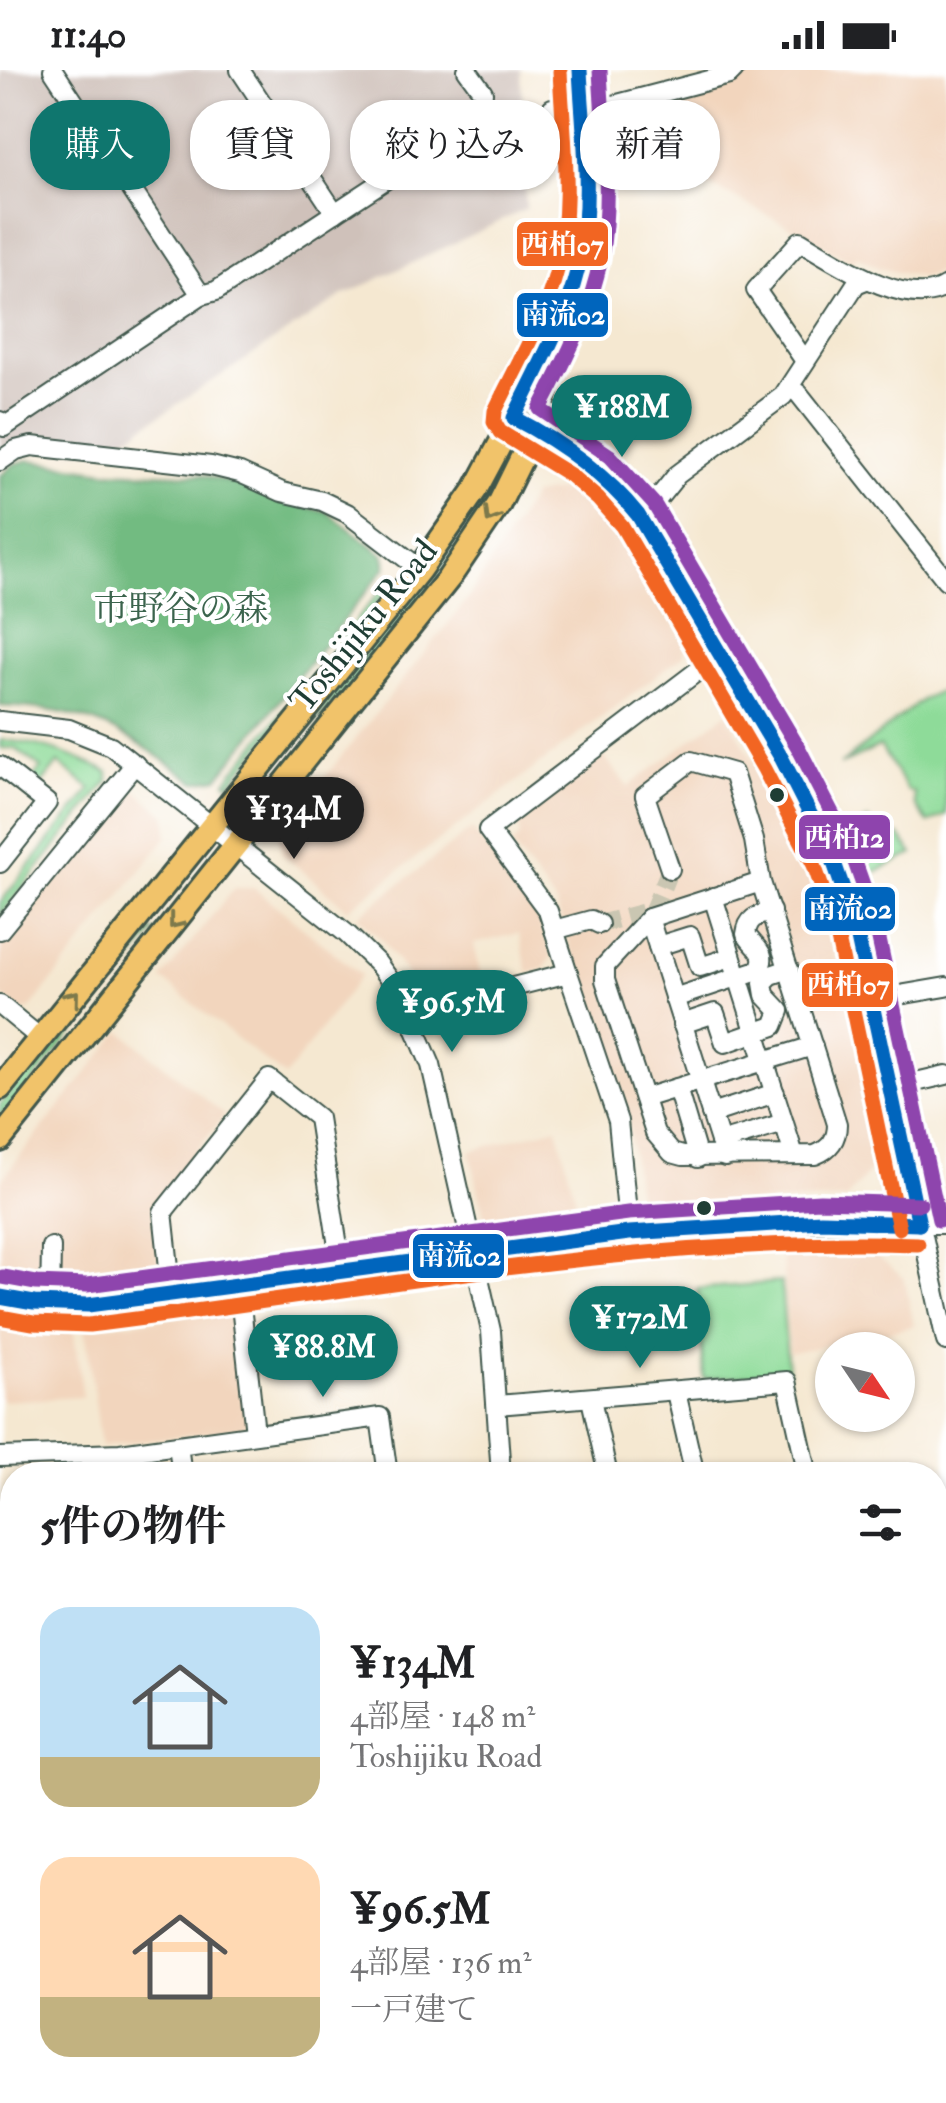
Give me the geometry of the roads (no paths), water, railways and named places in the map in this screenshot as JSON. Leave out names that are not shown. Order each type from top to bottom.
[{"type":"main road","name":"Toshijiku Road","points":[[0,1088],[420,569],[476,489],[514,418]]},
{"type":"main road","name":"Toshijiku Road","points":[[0,1140],[469,551],[505,492],[536,429]]},
{"type":"street","points":[[53,70],[201,295]]},
{"type":"street","points":[[240,70],[335,213]]},
{"type":"street","points":[[0,421],[4,427],[201,295],[216,291],[480,117],[482,92],[467,70]]},
{"type":"street","name":"Toshijiku Road","points":[[580,70],[582,100]]},
{"type":"street","points":[[631,100],[730,75],[734,70]]},
{"type":"street","name":"Toshijiku Road","points":[[536,429],[570,325],[581,256],[584,190]]},
{"type":"street","points":[[805,361],[756,290],[800,242],[866,280],[929,294],[946,286]]},
{"type":"street","points":[[581,256],[549,344],[514,418],[604,476],[638,515],[782,759],[832,857],[854,920],[946,1341]]},
{"type":"street","points":[[638,515],[678,475],[782,396],[856,284],[866,280]]},
{"type":"street","points":[[789,386],[946,580]]},
{"type":"street","points":[[0,460],[32,446],[211,466],[348,513],[420,569]]},
{"type":"street","points":[[629,1233],[618,1121],[548,910],[488,830],[720,654]]},
{"type":"street","points":[[0,721],[44,724],[80,732],[110,746],[365,951],[388,977],[410,1013],[431,1065],[492,1330],[500,1462]]},
{"type":"street","points":[[670,869],[645,796],[691,761],[733,772],[754,840],[761,882],[837,1124],[837,1135],[824,1152],[794,1155],[722,1150]]},
{"type":"street","points":[[0,930],[135,764]]},
{"type":"street","points":[[0,766],[47,803],[0,863]]},
{"type":"street","points":[[761,882],[649,918],[605,966],[605,980],[655,1133],[672,1153],[698,1158],[784,1123]]},
{"type":"street","points":[[713,897],[794,1155]]},
{"type":"street","points":[[674,998],[752,973],[762,964],[761,950],[746,934],[747,924],[771,911]]},
{"type":"street","points":[[649,918],[722,1150]]},
{"type":"street","points":[[554,930],[591,920],[600,924]]},
{"type":"street","points":[[658,946],[690,936],[700,968],[731,957]]},
{"type":"street","points":[[682,1024],[714,1013],[725,1044],[774,1026],[779,1018],[778,1006],[765,995],[763,983],[789,968]]},
{"type":"street","points":[[410,1013],[568,973]]},
{"type":"street","points":[[870,1000],[946,987]]},
{"type":"street","points":[[0,1005],[40,1038]]},
{"type":"street","points":[[644,1098],[813,1046]]},
{"type":"street","points":[[890,1088],[946,1075]]},
{"type":"street","points":[[172,1295],[163,1212],[269,1080],[318,1118],[342,1272]]},
{"type":"street","points":[[677,1088],[698,1158]]},
{"type":"street","points":[[711,1114],[774,1093]]},
{"type":"street","points":[[0,1297],[88,1305],[629,1233],[821,1221],[946,1224]]},
{"type":"street","points":[[50,1304],[52,1247]]},
{"type":"street","points":[[240,1287],[255,1433]]},
{"type":"street","points":[[497,1405],[787,1381],[805,1462]]},
{"type":"street","points":[[676,1392],[692,1462]]},
{"type":"street","points":[[591,1398],[605,1462]]},
{"type":"street","points":[[0,1457],[96,1455],[380,1417],[386,1462]]},
{"type":"street","points":[[178,1445],[180,1462]]},
{"type":"tunnel","points":[[599,924],[653,910],[670,869]]},
{"type":"park label","name":"市野谷の森","points":[[181,609]]}]
